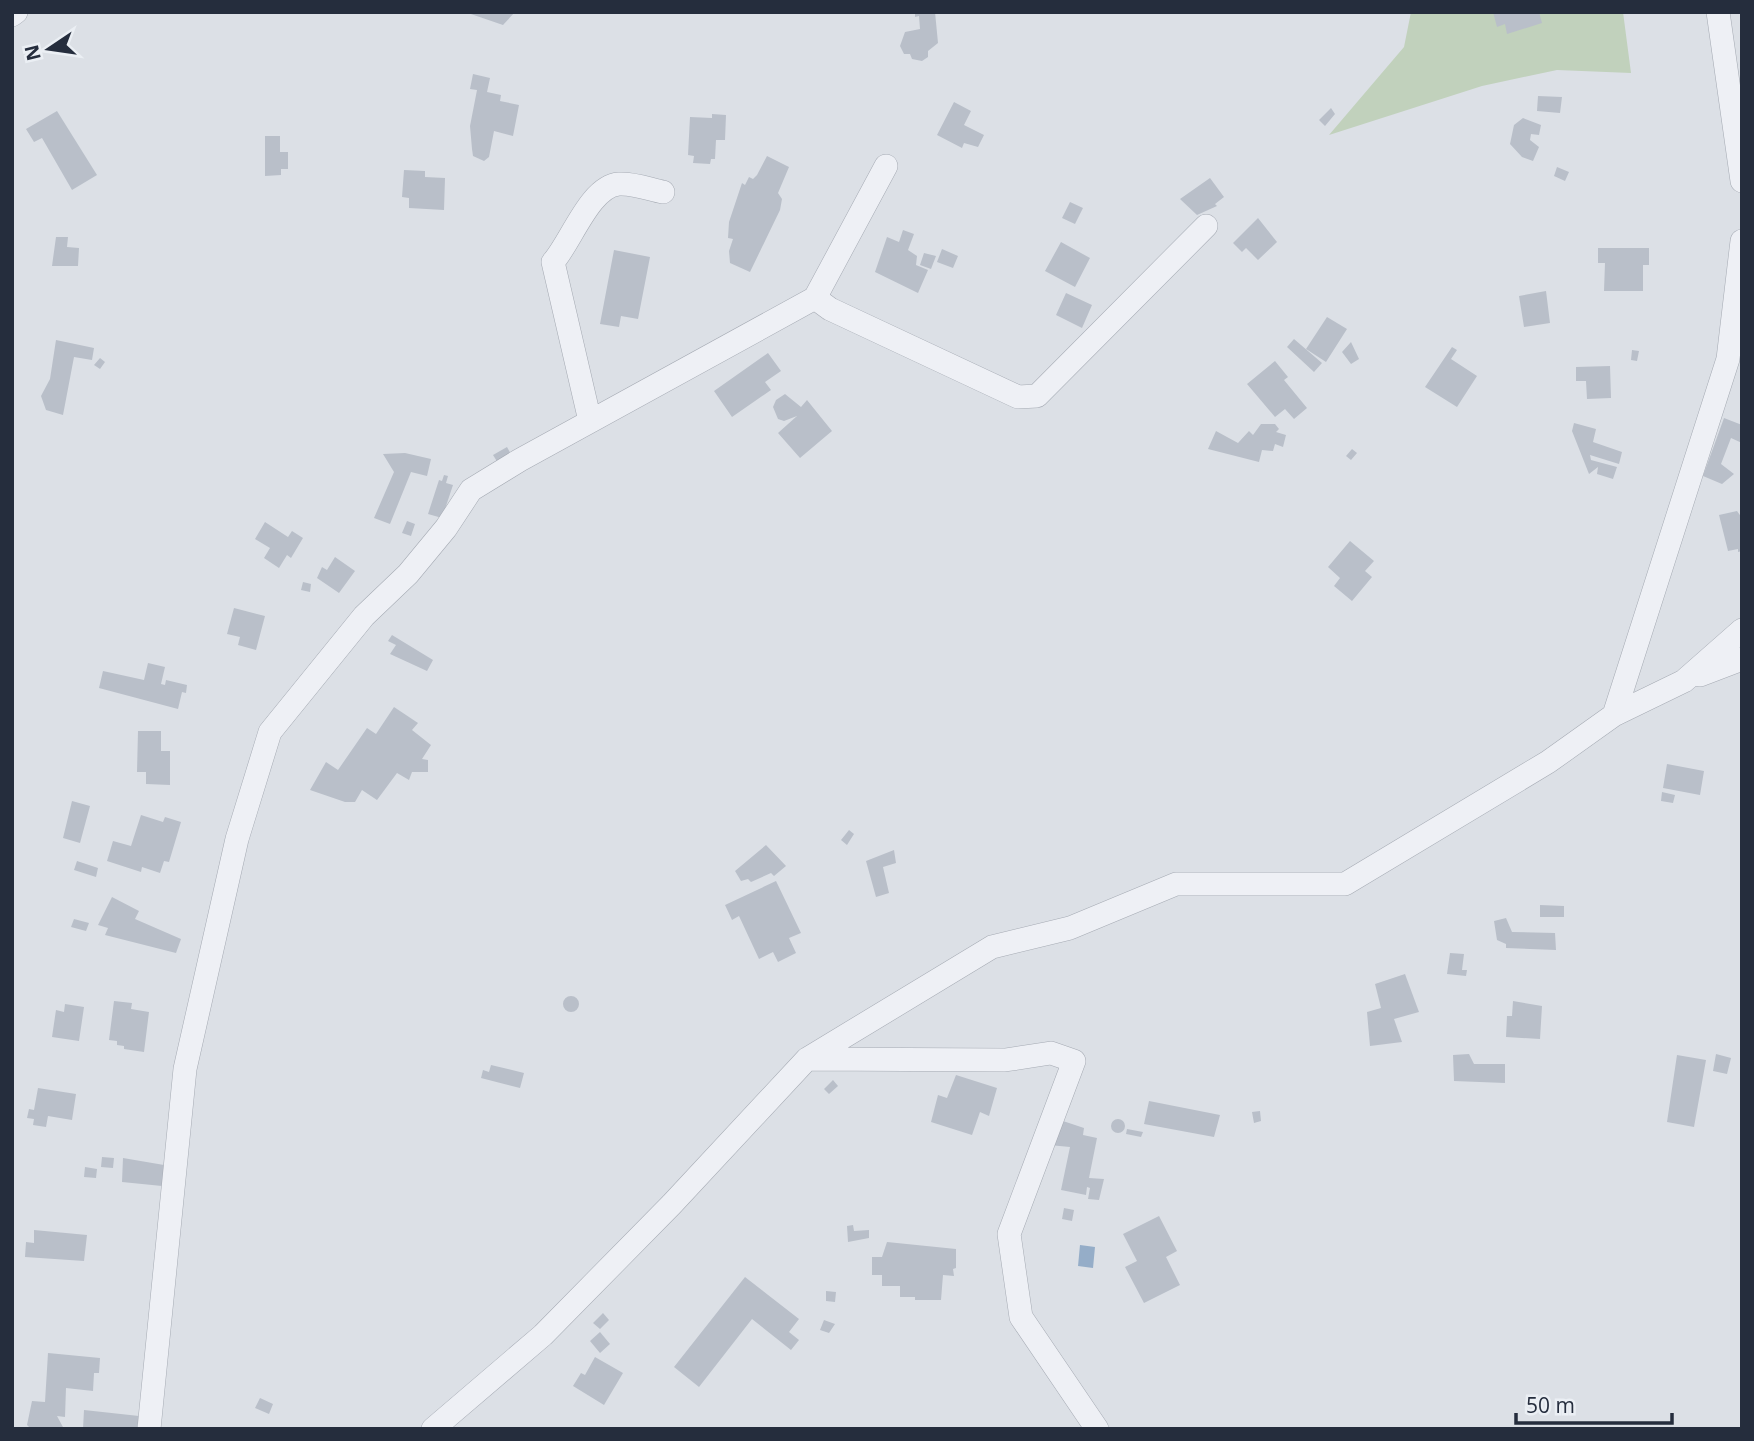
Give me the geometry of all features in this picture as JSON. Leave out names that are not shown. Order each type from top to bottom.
[{"type":"street","points":[[1718,12],[1742,181]]},
{"type":"street","points":[[149,1429],[185,1069],[237,839],[270,732],[364,616],[408,574],[446,528],[471,490],[590,421],[815,298],[886,166]]},
{"type":"street","points":[[590,421],[553,262],[564,250],[590,204],[607,186],[621,184],[663,192]]},
{"type":"street","points":[[815,298],[830,309],[963,373],[1018,397],[1037,396],[1206,226]]},
{"type":"street","points":[[1614,715],[1728,359],[1742,241]]},
{"type":"street","points":[[1684,681],[1742,630]]},
{"type":"street","points":[[433,1429],[543,1335],[672,1204],[807,1059],[992,947],[1070,928],[1176,884],[1345,884],[1548,762],[1614,715],[1684,681],[1742,659]]},
{"type":"street","points":[[807,1059],[1005,1060],[1051,1053],[1074,1061],[1009,1234],[1021,1318],[1097,1429]]},
{"type":"green space","points":[[1411,12],[1623,12],[1631,73],[1557,70],[1482,86],[1329,135],[1404,47]]},
{"type":"water","points":[[1080,1245],[1095,1247],[1093,1268],[1078,1266]]},
{"type":"building","points":[[465,12],[515,12],[503,25]]},
{"type":"building","points":[[915,12],[935,12],[938,43],[928,51],[928,57],[922,61],[912,59],[910,54],[904,54],[900,46],[905,32],[920,29],[919,16],[915,17]]},
{"type":"building","points":[[1493,12],[1539,12],[1542,23],[1507,34],[1505,24],[1497,27]]},
{"type":"building","points":[[473,74],[490,78],[487,92],[501,95],[500,101],[519,105],[513,136],[494,131],[489,157],[484,161],[473,156],[472,149],[470,126],[477,90],[470,89]]},
{"type":"building","points":[[1538,96],[1562,97],[1560,113],[1537,111]]},
{"type":"building","points":[[954,102],[971,111],[964,125],[984,135],[978,147],[964,143],[962,148],[937,135]]},
{"type":"building","points":[[1331,108],[1335,114],[1325,126],[1319,120]]},
{"type":"building","points":[[57,111],[97,175],[72,190],[42,138],[34,142],[26,129]]},
{"type":"building","points":[[712,114],[726,115],[725,140],[716,140],[715,159],[711,159],[710,164],[693,163],[694,156],[688,155],[690,117],[712,118]]},
{"type":"building","points":[[1523,118],[1541,125],[1539,135],[1531,134],[1530,140],[1539,147],[1533,161],[1522,157],[1510,144],[1514,125]]},
{"type":"building","points":[[265,136],[280,136],[280,152],[288,152],[288,169],[281,169],[281,175],[265,176]]},
{"type":"building","points":[[767,156],[789,167],[778,193],[782,199],[780,210],[750,272],[730,263],[729,251],[733,239],[728,238],[729,222],[742,183],[745,185],[749,177],[753,179],[757,175]]},
{"type":"building","points":[[1557,167],[1569,172],[1565,181],[1554,176]]},
{"type":"building","points":[[404,170],[425,171],[425,177],[445,178],[444,210],[409,208],[409,198],[402,197]]},
{"type":"building","points":[[1210,178],[1224,197],[1215,204],[1217,206],[1197,215],[1180,199]]},
{"type":"building","points":[[1070,202],[1083,208],[1075,224],[1062,218]]},
{"type":"building","points":[[1258,218],[1277,242],[1258,260],[1246,248],[1242,252],[1233,243]]},
{"type":"building","points":[[903,230],[914,234],[908,250],[917,256],[916,265],[928,270],[918,293],[875,272],[887,237],[899,242]]},
{"type":"building","points":[[56,237],[68,237],[67,247],[79,248],[78,266],[52,266]]},
{"type":"building","points":[[1061,242],[1090,258],[1075,287],[1045,271]]},
{"type":"building","points":[[1598,248],[1649,248],[1649,265],[1643,265],[1643,291],[1604,291],[1605,263],[1598,263]]},
{"type":"building","points":[[942,249],[958,256],[953,268],[937,262]]},
{"type":"building","points":[[614,250],[650,257],[638,319],[621,316],[619,327],[600,324]]},
{"type":"building","points":[[924,253],[936,256],[931,269],[920,265]]},
{"type":"building","points":[[1546,291],[1550,323],[1524,327],[1519,296]]},
{"type":"building","points":[[1066,293],[1092,305],[1082,328],[1056,315]]},
{"type":"building","points":[[1327,317],[1347,329],[1326,362],[1306,349]]},
{"type":"building","points":[[1294,339],[1322,363],[1314,372],[1287,347]]},
{"type":"building","points":[[56,340],[94,348],[92,360],[74,357],[63,415],[46,410],[41,396],[50,379]]},
{"type":"building","points":[[1351,342],[1359,359],[1351,364],[1342,352]]},
{"type":"building","points":[[1452,347],[1457,350],[1451,359],[1477,376],[1457,407],[1425,387]]},
{"type":"building","points":[[1632,350],[1639,351],[1637,361],[1631,360]]},
{"type":"building","points":[[768,353],[781,371],[765,382],[771,390],[732,417],[714,391]]},
{"type":"building","points":[[100,358],[105,362],[100,369],[94,365]]},
{"type":"building","points":[[1275,361],[1288,377],[1284,380],[1307,408],[1294,419],[1285,409],[1275,417],[1247,384]]},
{"type":"building","points":[[1610,366],[1611,398],[1587,399],[1586,381],[1576,381],[1576,367]]},
{"type":"building","points":[[785,394],[801,407],[807,400],[832,431],[800,458],[778,433],[797,416],[784,421],[778,419],[773,407],[776,400]]},
{"type":"building","points":[[1724,418],[1742,425],[1742,443],[1731,438],[1721,464],[1734,474],[1722,484],[1703,476]]},
{"type":"building","points":[[1574,423],[1596,429],[1593,442],[1622,452],[1619,464],[1590,455],[1591,460],[1617,467],[1613,479],[1597,474],[1598,467],[1589,474],[1572,431]]},
{"type":"building","points":[[1261,424],[1275,424],[1279,429],[1276,432],[1286,435],[1283,447],[1275,444],[1273,451],[1262,450],[1259,462],[1208,449],[1216,431],[1238,443],[1249,431],[1253,435]]},
{"type":"building","points":[[507,447],[512,456],[498,463],[493,455]]},
{"type":"building","points":[[1352,449],[1357,453],[1351,460],[1346,456]]},
{"type":"building","points":[[405,453],[431,459],[427,476],[411,472],[390,524],[374,518],[394,472],[383,454]]},
{"type":"building","points":[[444,475],[448,476],[446,483],[453,485],[442,518],[428,514],[439,480],[442,481]]},
{"type":"building","points":[[1737,511],[1742,518],[1742,551],[1738,552],[1738,549],[1728,551],[1719,515]]},
{"type":"building","points":[[407,521],[415,524],[411,536],[402,533]]},
{"type":"building","points":[[265,522],[288,537],[292,531],[303,538],[291,558],[287,555],[279,568],[264,558],[270,548],[255,539]]},
{"type":"building","points":[[1350,541],[1374,561],[1365,571],[1372,577],[1352,601],[1334,586],[1340,578],[1328,567]]},
{"type":"building","points":[[335,557],[355,571],[339,593],[317,578],[322,567],[327,570]]},
{"type":"building","points":[[303,582],[311,584],[310,592],[301,590]]},
{"type":"building","points":[[234,608],[265,616],[256,650],[238,645],[240,637],[227,634]]},
{"type":"building","points":[[392,635],[433,660],[427,671],[390,654],[396,645],[388,641]]},
{"type":"building","points":[[148,663],[165,667],[161,684],[165,685],[166,680],[187,685],[186,693],[182,692],[178,709],[99,688],[103,671],[144,680]]},
{"type":"building","points":[[394,707],[418,723],[412,730],[431,745],[422,759],[428,760],[428,772],[412,772],[409,780],[397,773],[377,800],[362,790],[355,802],[345,802],[310,790],[326,762],[338,770],[367,728],[376,734]]},
{"type":"building","points":[[138,731],[161,731],[161,751],[170,751],[170,785],[146,784],[146,772],[137,772]]},
{"type":"building","points":[[1667,764],[1704,771],[1700,795],[1663,788]]},
{"type":"building","points":[[1662,792],[1675,795],[1673,803],[1661,801]]},
{"type":"building","points":[[72,801],[90,806],[80,843],[63,838]]},
{"type":"building","points":[[141,815],[163,822],[165,817],[181,822],[169,862],[164,861],[160,873],[142,867],[141,872],[107,861],[113,841],[131,846]]},
{"type":"building","points":[[849,830],[854,834],[847,845],[841,840]]},
{"type":"building","points":[[766,845],[786,866],[774,876],[771,873],[751,882],[748,879],[741,881],[735,871]]},
{"type":"building","points":[[894,850],[896,863],[883,867],[889,893],[876,897],[866,861]]},
{"type":"building","points":[[77,861],[98,868],[96,877],[74,870]]},
{"type":"building","points":[[776,881],[801,933],[789,938],[796,953],[778,962],[773,952],[759,959],[739,916],[732,920],[725,905]]},
{"type":"building","points":[[112,897],[139,911],[135,919],[181,939],[176,953],[105,935],[108,928],[98,925]]},
{"type":"building","points":[[1540,905],[1564,906],[1564,917],[1540,917]]},
{"type":"building","points":[[1506,918],[1512,932],[1555,933],[1556,950],[1506,948],[1506,944],[1497,940],[1494,921]]},
{"type":"building","points":[[74,919],[89,923],[86,931],[71,927]]},
{"type":"building","points":[[1450,953],[1464,954],[1462,970],[1467,970],[1466,976],[1447,974]]},
{"type":"building","points":[[1405,974],[1419,1012],[1394,1019],[1402,1042],[1370,1046],[1367,1012],[1381,1008],[1375,984]]},
{"type":"building","points":[[571,996],[577,998],[577,1010],[571,1012],[565,1010],[563,1004],[565,998]]},
{"type":"building","points":[[114,1001],[132,1003],[131,1009],[149,1012],[144,1052],[124,1049],[124,1046],[117,1045],[117,1041],[109,1040]]},
{"type":"building","points":[[1513,1001],[1542,1006],[1540,1039],[1506,1037],[1507,1016],[1512,1016]]},
{"type":"building","points":[[65,1004],[84,1007],[79,1041],[52,1037],[56,1010],[64,1012]]},
{"type":"building","points":[[1469,1054],[1474,1064],[1505,1064],[1505,1083],[1454,1081],[1453,1055]]},
{"type":"building","points":[[1716,1054],[1731,1058],[1727,1074],[1713,1071]]},
{"type":"building","points":[[1677,1055],[1706,1060],[1694,1127],[1667,1122]]},
{"type":"building","points":[[491,1065],[524,1073],[520,1088],[481,1078],[483,1070],[489,1072]]},
{"type":"building","points":[[956,1075],[997,1088],[989,1116],[980,1112],[972,1135],[931,1122],[938,1095],[947,1098]]},
{"type":"building","points":[[833,1080],[838,1086],[829,1094],[824,1089]]},
{"type":"building","points":[[38,1088],[76,1094],[72,1120],[48,1116],[46,1127],[33,1125],[34,1119],[27,1118],[29,1109],[34,1110]]},
{"type":"building","points":[[1149,1101],[1220,1115],[1214,1137],[1144,1124]]},
{"type":"building","points":[[1260,1111],[1261,1121],[1254,1123],[1252,1112]]},
{"type":"building","points":[[1118,1119],[1123,1121],[1123,1131],[1118,1133],[1113,1131],[1111,1126],[1113,1121]]},
{"type":"building","points":[[1060,1120],[1084,1128],[1083,1135],[1097,1138],[1089,1178],[1104,1179],[1099,1200],[1088,1199],[1090,1188],[1087,1187],[1086,1195],[1061,1190],[1070,1147],[1049,1145]]},
{"type":"building","points":[[1127,1129],[1143,1132],[1141,1137],[1126,1134]]},
{"type":"building","points":[[102,1157],[114,1158],[113,1168],[101,1167]]},
{"type":"building","points":[[123,1158],[164,1165],[162,1186],[122,1182]]},
{"type":"building","points":[[85,1167],[97,1169],[96,1178],[84,1177]]},
{"type":"building","points":[[1064,1208],[1074,1210],[1072,1221],[1062,1219]]},
{"type":"building","points":[[1159,1216],[1177,1251],[1166,1257],[1180,1285],[1144,1303],[1125,1267],[1137,1261],[1123,1234]]},
{"type":"building","points":[[853,1225],[854,1231],[869,1230],[869,1238],[848,1242],[847,1226]]},
{"type":"building","points":[[34,1230],[87,1235],[84,1261],[25,1257],[26,1242],[34,1243]]},
{"type":"building","points":[[887,1242],[956,1249],[954,1276],[943,1275],[941,1300],[900,1297],[900,1286],[882,1286],[882,1275],[872,1275],[872,1257],[882,1257]]},
{"type":"building","points":[[745,1277],[799,1319],[789,1332],[799,1340],[791,1350],[752,1319],[699,1387],[674,1367]]},
{"type":"building","points":[[826,1291],[836,1292],[835,1302],[826,1301]]},
{"type":"building","points":[[603,1313],[609,1320],[600,1329],[593,1323]]},
{"type":"building","points":[[824,1320],[835,1324],[829,1333],[820,1330]]},
{"type":"building","points":[[600,1332],[610,1344],[600,1353],[590,1341]]},
{"type":"building","points":[[48,1353],[100,1358],[99,1373],[94,1373],[93,1391],[66,1388],[65,1417],[57,1416],[64,1429],[31,1429],[27,1425],[32,1401],[45,1402]]},
{"type":"building","points":[[595,1357],[623,1373],[604,1405],[573,1386],[581,1373],[585,1375]]},
{"type":"building","points":[[260,1398],[273,1404],[269,1414],[255,1408]]},
{"type":"building","points":[[84,1410],[139,1416],[137,1429],[83,1429]]}]
